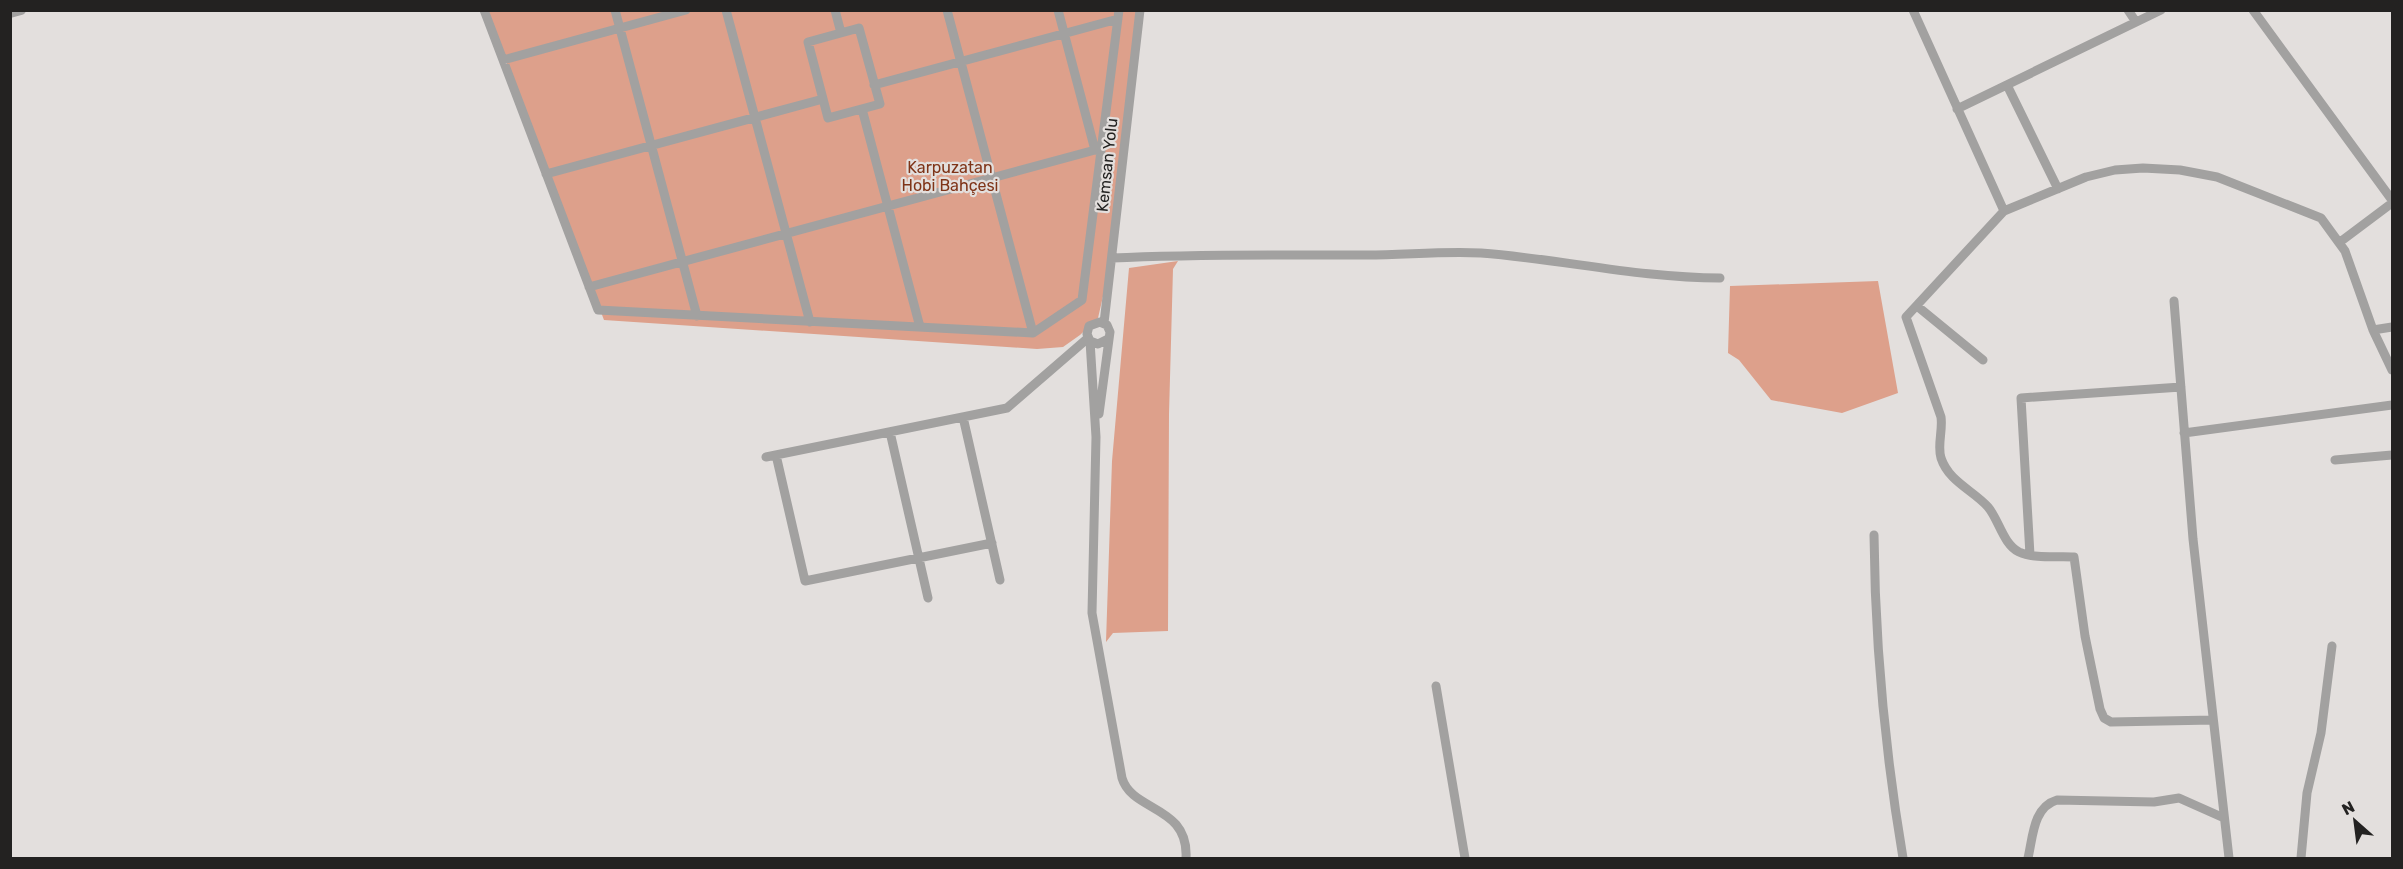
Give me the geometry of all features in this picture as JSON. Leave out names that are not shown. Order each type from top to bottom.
[{"type":"street","points":[[10,13],[21,10]]},
{"type":"street","points":[[484,10],[598,310],[1033,333],[1082,300],[1098,151],[1118,15],[1064,34],[874,85]]},
{"type":"street","points":[[615,10],[696,316]]},
{"type":"street","points":[[503,60],[686,10]]},
{"type":"street","points":[[726,10],[810,322]]},
{"type":"street","points":[[835,10],[841,33]]},
{"type":"street","points":[[946,10],[1033,333]]},
{"type":"street","points":[[1058,10],[1098,151]]},
{"type":"street","name":"Kemsan Yolu","points":[[1104,323],[1140,10]]},
{"type":"street","points":[[1913,10],[2004,211]]},
{"type":"street","points":[[2128,10],[2136,22]]},
{"type":"street","points":[[1957,109],[2161,10]]},
{"type":"street","points":[[2253,10],[2392,201],[2340,242]]},
{"type":"street","points":[[860,28],[880,104],[828,118],[808,42],[841,33],[860,28]]},
{"type":"street","points":[[2007,85],[2058,189]]},
{"type":"street","points":[[546,174],[823,99]]},
{"type":"street","points":[[862,109],[920,327]]},
{"type":"street","points":[[589,287],[1098,151]]},
{"type":"street","points":[[2213,720],[2111,722],[2104,718],[2100,709],[2085,636],[2074,557],[2030,555],[2013,548],[1987,506],[1961,486],[1942,460],[1939,447],[1942,432],[1941,417],[1906,317],[2004,211],[2086,177],[2115,170],[2168,169],[2205,174],[2321,219],[2340,242],[2349,260],[2373,330],[2392,370]]},
{"type":"street","points":[[1112,258],[1200,254],[1372,255],[1456,252],[1510,256],[1641,275],[1720,278]]},
{"type":"street","points":[[2174,301],[2193,538],[2229,858]]},
{"type":"street","points":[[1917,306],[1983,360]]},
{"type":"street","points":[[1096,437],[1109,328],[1104,323],[1096,322],[1089,326],[1096,437],[1092,613],[1122,777],[1131,793],[1163,811],[1174,822],[1184,842],[1186,858]]},
{"type":"street","points":[[2373,330],[2392,327]]},
{"type":"street","points":[[1089,339],[1101,344],[1108,339]]},
{"type":"street","points":[[766,457],[1007,408],[1089,339]]},
{"type":"street","points":[[2030,555],[2021,398],[2181,387]]},
{"type":"street","points":[[2184,433],[2392,405]]},
{"type":"street","points":[[963,417],[1000,580]]},
{"type":"street","points":[[890,432],[928,598]]},
{"type":"street","points":[[776,455],[805,581],[992,543]]},
{"type":"street","points":[[2335,460],[2392,455]]},
{"type":"street","points":[[1874,535],[1875,618],[1888,763],[1903,858]]},
{"type":"street","points":[[2301,858],[2307,793],[2321,733],[2332,646]]},
{"type":"street","points":[[1436,686],[1465,858]]},
{"type":"street","points":[[2028,858],[2037,816],[2044,807],[2057,800],[2154,802],[2179,798],[2224,818]]},
{"type":"green space","name":"Karpuzatan Hobi Bahçesi","points":[[487,11],[1138,11],[1104,292],[1098,318],[1063,347],[1037,349],[604,320]]},
{"type":"green space","points":[[1178,261],[1173,269],[1169,414],[1168,631],[1113,633],[1106,642],[1112,461],[1129,268]]},
{"type":"green space","points":[[1878,281],[1898,393],[1842,413],[1771,400],[1739,360],[1728,353],[1730,286]]}]
